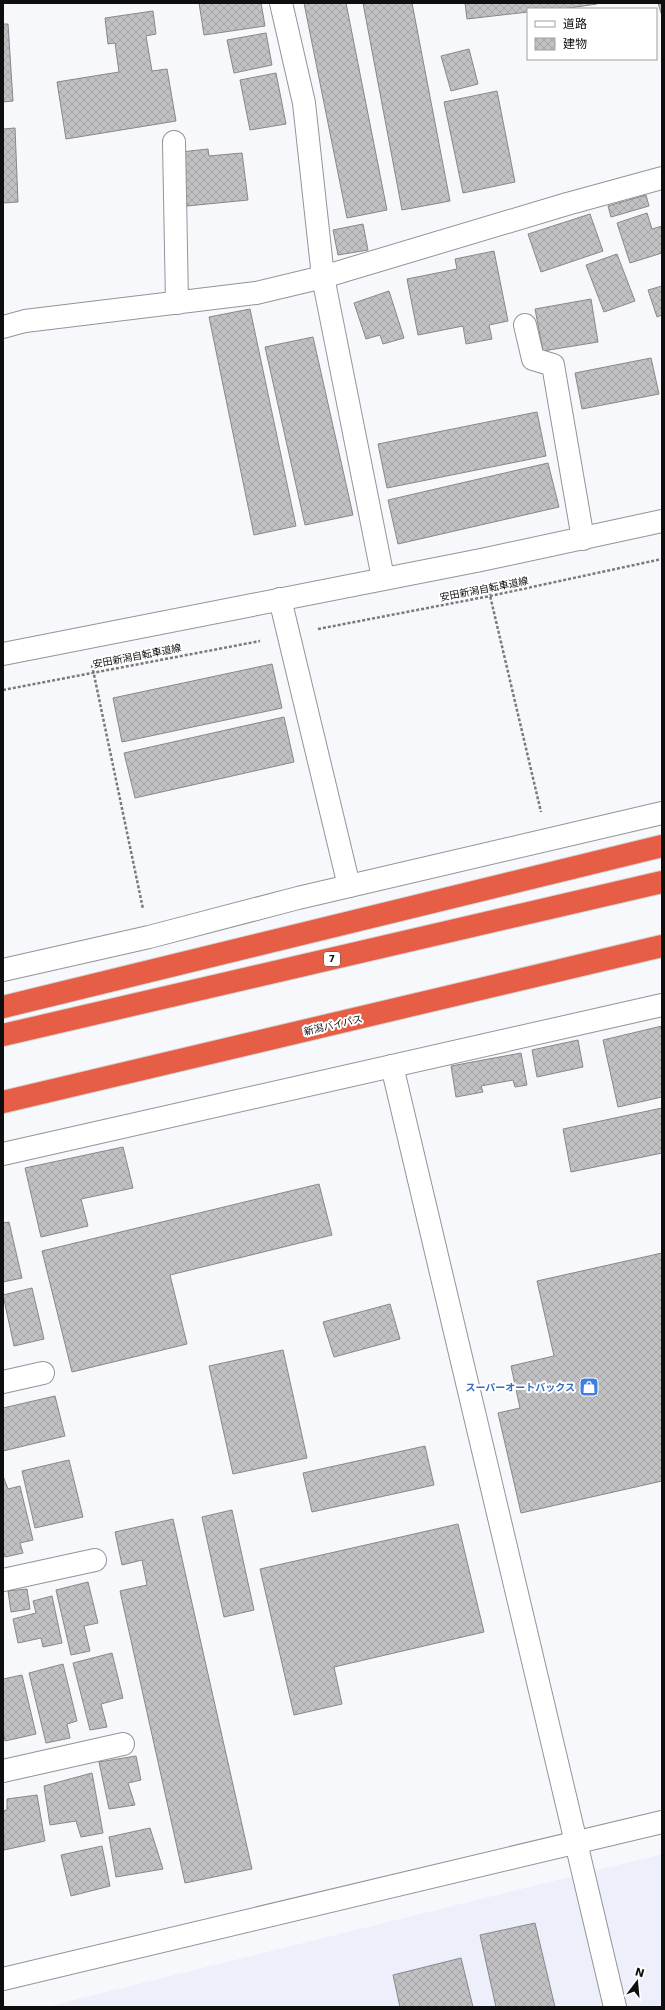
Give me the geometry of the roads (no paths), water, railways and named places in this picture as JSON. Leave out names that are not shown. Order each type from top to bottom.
[{"type":"highway","points":[[3,1007],[662,846]]},
{"type":"highway","name":"7","points":[[3,1035],[662,882]]},
{"type":"highway","name":"新潟バイパス","points":[[3,1102],[662,946]]},
{"type":"highway","points":[[518,981],[662,961]]},
{"type":"street","points":[[281,3],[304,103],[323,277],[383,578]]},
{"type":"street","points":[[174,142],[177,302]]},
{"type":"street","points":[[3,327],[25,321],[256,293],[323,277],[567,204],[662,178]]},
{"type":"street","points":[[525,325],[533,359],[552,365],[583,539]]},
{"type":"street","points":[[3,654],[383,578],[481,560],[662,521]]},
{"type":"street","points":[[280,599],[349,886]]},
{"type":"street","points":[[3,970],[149,937],[298,898],[662,813]]},
{"type":"street","points":[[3,1154],[662,1005]]},
{"type":"street","points":[[392,1066],[615,2007]]},
{"type":"street","points":[[3,1382],[43,1373]]},
{"type":"street","points":[[3,1580],[95,1560]]},
{"type":"street","points":[[3,1771],[123,1744]]},
{"type":"street","points":[[3,1979],[662,1822]]},
{"type":"place","name":"スーパーオートバックス","points":[[589,1387]]}]
